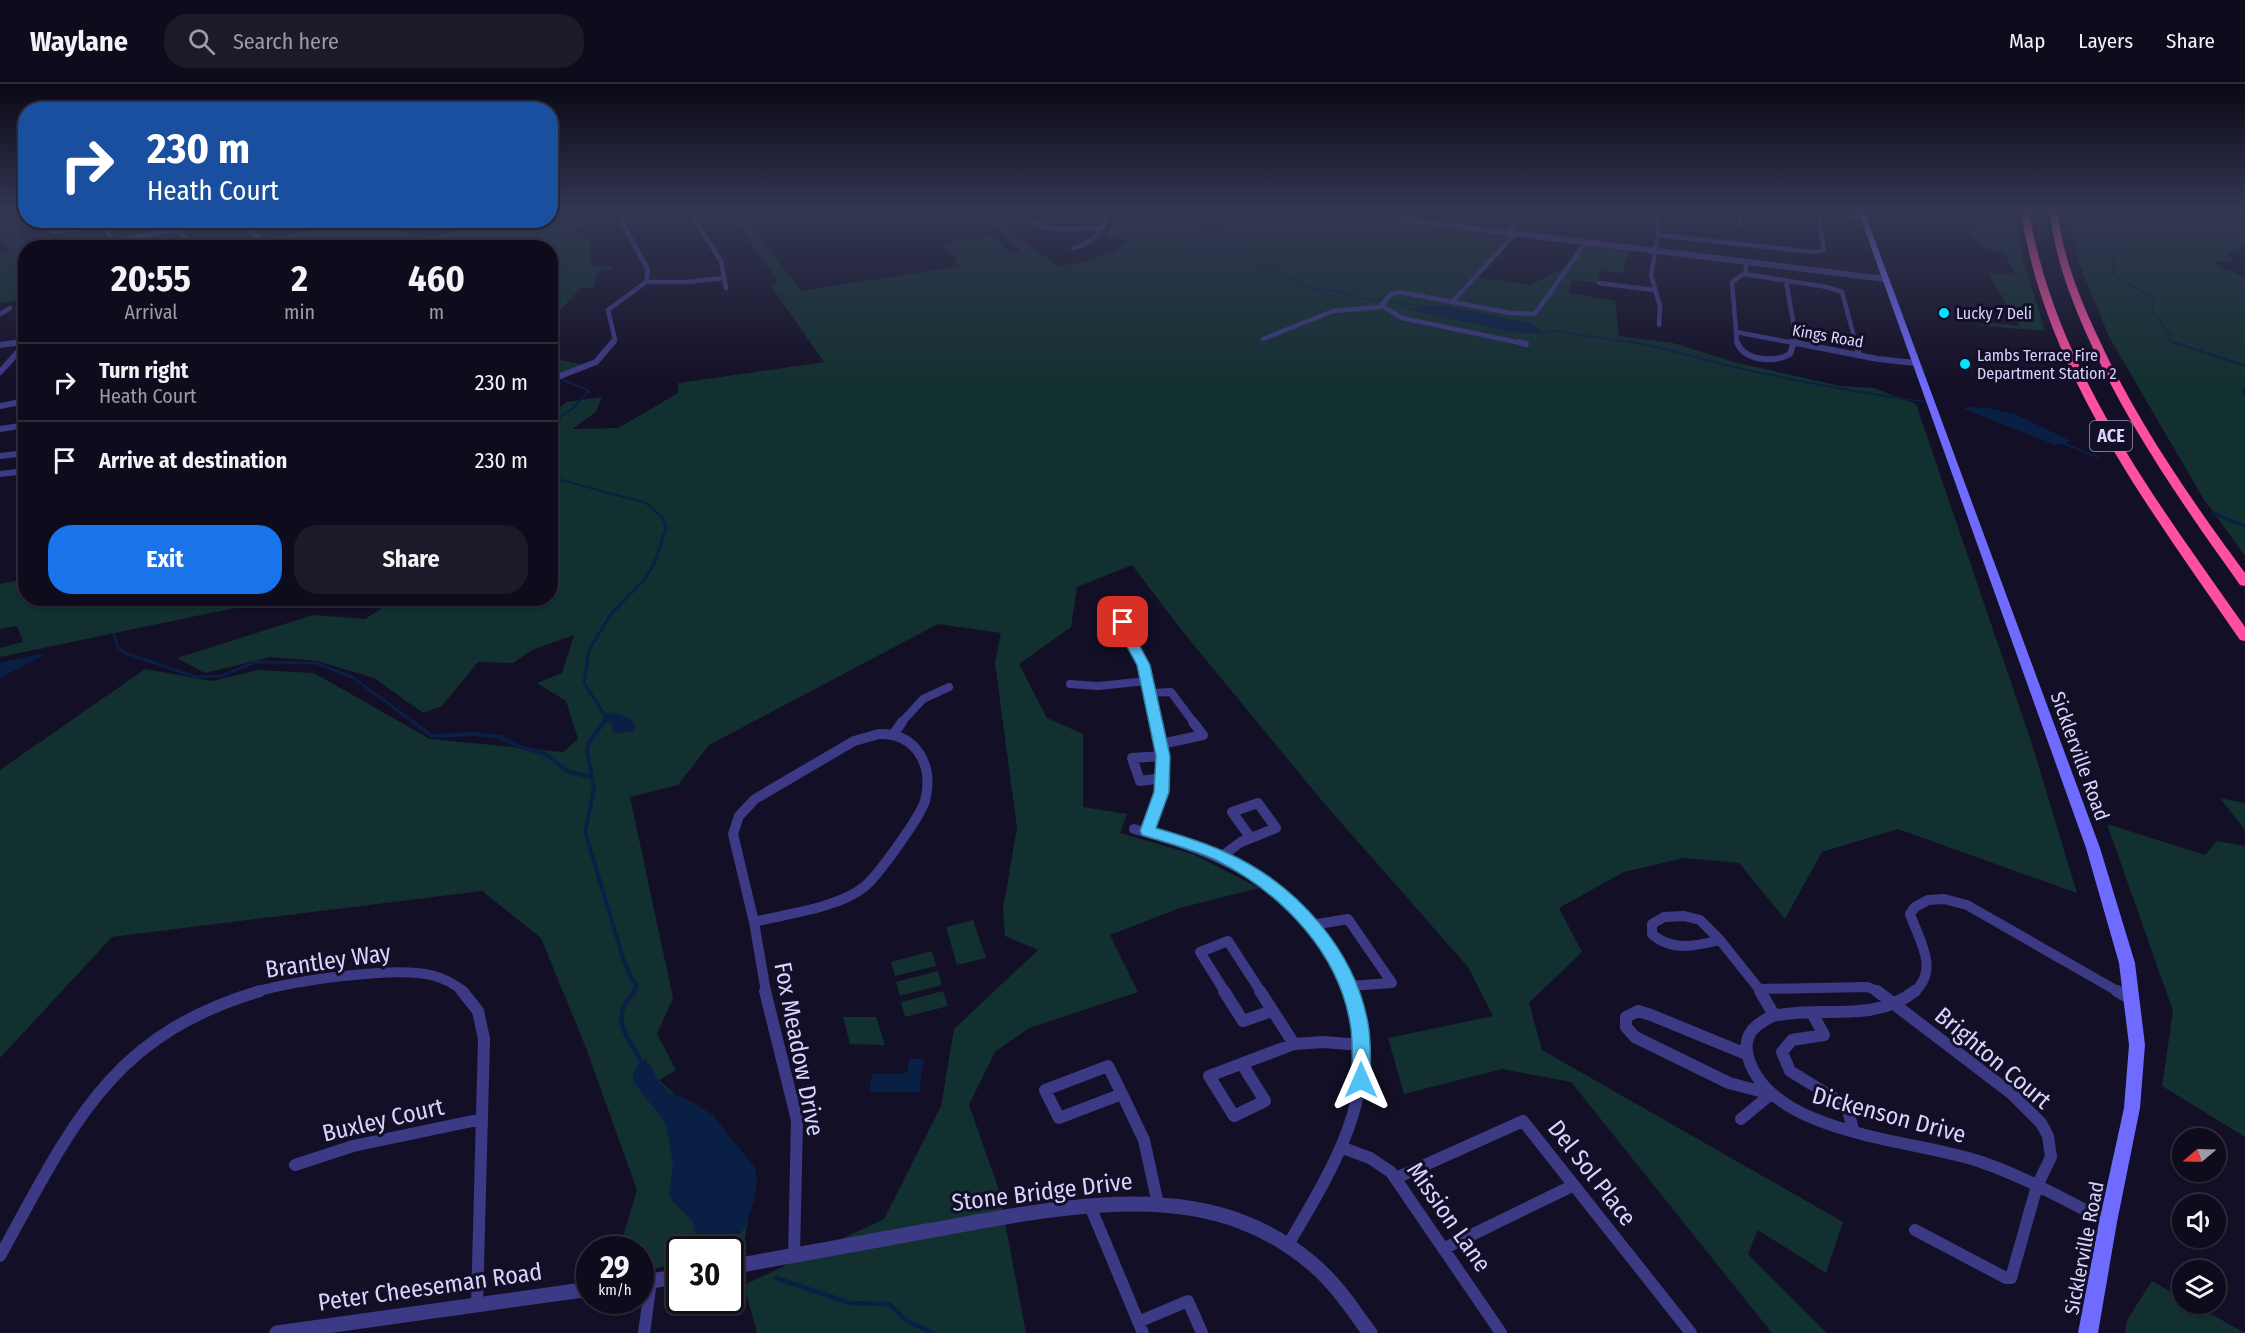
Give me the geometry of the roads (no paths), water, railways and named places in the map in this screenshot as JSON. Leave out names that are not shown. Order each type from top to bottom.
[{"type":"highway","name":"ACE","points":[[2038,269],[2059,334],[2084,387],[2141,486],[2245,637]]},
{"type":"highway","name":"ACE","points":[[2066,269],[2104,362],[2162,466],[2245,582]]},
{"type":"main road","name":"Sicklerville Road","points":[[1882,269],[2093,848],[2127,963],[2137,1045],[2132,1108],[2088,1333]]},
{"type":"street","points":[[646,282],[648,269]]},
{"type":"street","points":[[722,269],[726,288]]},
{"type":"street","points":[[1452,302],[1480,269]]},
{"type":"street","points":[[1382,306],[1391,294],[1400,292],[1533,315],[1538,313],[1568,269]]},
{"type":"street","points":[[1652,269],[1654,290],[1659,302],[1659,325]]},
{"type":"street","points":[[1744,274],[1745,269]]},
{"type":"street","points":[[1802,269],[1886,279]]},
{"type":"street","points":[[1786,282],[1795,343],[1786,357],[1775,359],[1761,357],[1739,349],[1732,280],[1744,274],[1831,287],[1842,292],[1859,355]]},
{"type":"street","points":[[558,377],[575,372],[605,356],[615,340],[608,310],[646,282],[687,282],[724,278]]},
{"type":"street","points":[[1599,283],[1654,290]]},
{"type":"street","points":[[1263,339],[1329,312],[1382,306],[1409,319],[1526,344]]},
{"type":"street","points":[[0,314],[10,308]]},
{"type":"street","name":"Kings Road","points":[[1736,332],[1915,363]]},
{"type":"street","points":[[0,345],[18,344]]},
{"type":"street","points":[[0,372],[18,352]]},
{"type":"street","points":[[0,406],[18,403]]},
{"type":"street","points":[[0,429],[18,426]]},
{"type":"street","points":[[0,456],[18,454]]},
{"type":"street","points":[[0,474],[18,472]]},
{"type":"street","points":[[1138,604],[1126,618],[1123,626],[1139,654],[1163,756],[1160,797],[1147,831]]},
{"type":"street","points":[[1070,684],[1098,686],[1147,681]]},
{"type":"street","points":[[754,922],[845,898],[862,889],[879,873],[921,810],[926,795],[921,752],[911,742],[893,735],[920,700],[932,692],[949,687]]},
{"type":"street","points":[[1149,693],[1171,692],[1203,735],[1161,744]]},
{"type":"street","name":"Fox Meadow Drive","points":[[794,1256],[797,1120],[765,990],[754,922],[734,841],[734,828],[743,809],[763,794],[854,741],[869,736],[893,735]]},
{"type":"street","points":[[1163,756],[1132,758],[1140,780],[1163,778]]},
{"type":"street","points":[[1222,856],[1239,841],[1276,828],[1258,803],[1232,812],[1250,837]]},
{"type":"street","points":[[1134,829],[1186,842],[1222,856],[1274,889],[1312,925],[1332,954],[1349,986],[1357,1015],[1361,1046],[1361,1080],[1343,1148],[1288,1245]]},
{"type":"street","points":[[1772,1094],[1729,1083],[1635,1037],[1626,1028],[1626,1017],[1638,1011],[1651,1015],[1746,1054],[1748,1035],[1756,1026],[1774,1015],[1812,1012],[1851,1013],[1886,1008],[1911,994],[1920,986],[1928,962],[1910,914],[1920,902],[1936,898],[1967,905],[2133,1001]]},
{"type":"street","points":[[1720,940],[1679,947],[1667,945],[1652,934],[1652,924],[1657,919],[1668,916],[1690,916],[1699,919],[1713,930],[1759,989],[1774,1015]]},
{"type":"street","points":[[1312,925],[1348,919],[1392,983],[1349,986]]},
{"type":"street","points":[[1272,1011],[1243,1021],[1200,952],[1228,941],[1294,1044]]},
{"type":"street","name":"Brantley Way","points":[[0,1256],[78,1118],[105,1083],[138,1052],[177,1025],[217,1005],[258,991],[288,985],[401,972],[433,975],[452,982],[466,993],[482,1020],[477,1304]]},
{"type":"street","name":"Brighton Court","points":[[1759,989],[1868,987],[2012,1094],[2041,1123],[2048,1136],[2050,1157],[2037,1186],[2011,1278],[2006,1278],[1914,1230]]},
{"type":"street","points":[[1812,1012],[1824,1035],[1792,1041],[1782,1052],[1790,1071],[1847,1106],[1853,1130]]},
{"type":"street","points":[[1242,1064],[1265,1101],[1234,1116],[1209,1076],[1294,1044],[1324,1042],[1361,1046]]},
{"type":"street","name":"Dickenson Drive","points":[[1746,1054],[1748,1064],[1772,1094],[1794,1112],[1824,1123],[1966,1156],[1997,1167],[2108,1222]]},
{"type":"street","points":[[1123,1094],[1059,1118],[1046,1090],[1108,1066],[1123,1094],[1144,1140],[1158,1204]]},
{"type":"street","points":[[1741,1119],[1772,1094]]},
{"type":"street","name":"Buxley Court","points":[[295,1165],[353,1146],[482,1119]]},
{"type":"street","name":"Del Sol Place","points":[[1396,1178],[1522,1121],[1691,1333]]},
{"type":"street","name":"Mission Lane","points":[[1343,1148],[1378,1162],[1396,1178],[1501,1333]]},
{"type":"street","points":[[1445,1248],[1574,1185]]},
{"type":"street","name":"Stone Bridge Drive","points":[[794,1256],[854,1244],[1090,1206],[1124,1203],[1158,1204],[1197,1210],[1238,1221],[1288,1245],[1322,1271],[1351,1305],[1370,1333]]},
{"type":"street","points":[[1090,1206],[1140,1327],[1188,1302],[1202,1333]]},
{"type":"street","points":[[744,1265],[794,1256]]},
{"type":"street","name":"Peter Cheeseman Road","points":[[277,1333],[576,1291]]},
{"type":"street","points":[[644,1333],[645,1314]]},
{"type":"water","points":[[1445,306],[1526,322],[1534,325],[1541,333],[1517,333],[1408,309]]},
{"type":"water","points":[[1967,407],[1988,408],[2015,414],[2071,441],[2061,445],[2053,444],[1964,409]]},
{"type":"water","points":[[44,655],[0,678],[0,663]]},
{"type":"water","points":[[610,712],[625,716],[635,723],[634,731],[612,732],[612,724],[603,720]]},
{"type":"water","points":[[646,1059],[660,1083],[670,1093],[689,1100],[713,1115],[755,1168],[757,1181],[754,1200],[745,1228],[738,1235],[698,1236],[693,1222],[673,1202],[669,1192],[673,1166],[666,1124],[633,1081],[636,1067]]},
{"type":"water","points":[[909,1059],[924,1059],[919,1092],[869,1092],[872,1074],[904,1074],[907,1071]]},
{"type":"waterway","points":[[1276,269],[1313,289],[1341,291],[1363,299],[1382,300]]},
{"type":"waterway","points":[[2113,269],[2112,273],[2150,297],[2153,301],[2152,311],[2170,335],[2168,341],[2177,344]]},
{"type":"waterway","points":[[1389,302],[1432,308]]},
{"type":"waterway","points":[[1538,333],[1545,333],[1547,330],[1642,344]]},
{"type":"waterway","points":[[1631,342],[1785,378],[1925,402]]},
{"type":"waterway","points":[[2173,342],[2245,366]]},
{"type":"waterway","points":[[558,377],[589,391],[573,408],[558,418]]},
{"type":"waterway","points":[[2245,387],[2243,391],[2245,396]]},
{"type":"waterway","points":[[2062,443],[2098,457]]},
{"type":"waterway","points":[[558,479],[646,503],[655,511]]},
{"type":"waterway","points":[[603,723],[606,717],[584,683],[589,650],[611,614],[644,580],[655,562],[666,528],[663,518],[654,510]]},
{"type":"waterway","points":[[2213,513],[2245,526]]},
{"type":"waterway","points":[[114,635],[118,647],[125,653],[196,677],[221,676],[256,662],[316,663],[352,677],[415,723]]},
{"type":"waterway","points":[[413,722],[432,736],[474,734],[500,737],[520,747],[545,754],[569,772],[591,777]]},
{"type":"waterway","points":[[604,722],[589,742],[587,750],[594,789],[585,832],[624,961],[631,978],[637,984],[633,992]]},
{"type":"waterway","points":[[635,991],[622,1010],[621,1019],[626,1035],[642,1064]]},
{"type":"waterway","points":[[776,1278],[850,1303],[889,1304],[907,1321],[933,1333]]},
{"type":"place","name":"Lucky 7 Deli","points":[[1944,313]]},
{"type":"place","name":"Lambs Terrace Fire Department Station 2","points":[[1965,364]]}]
